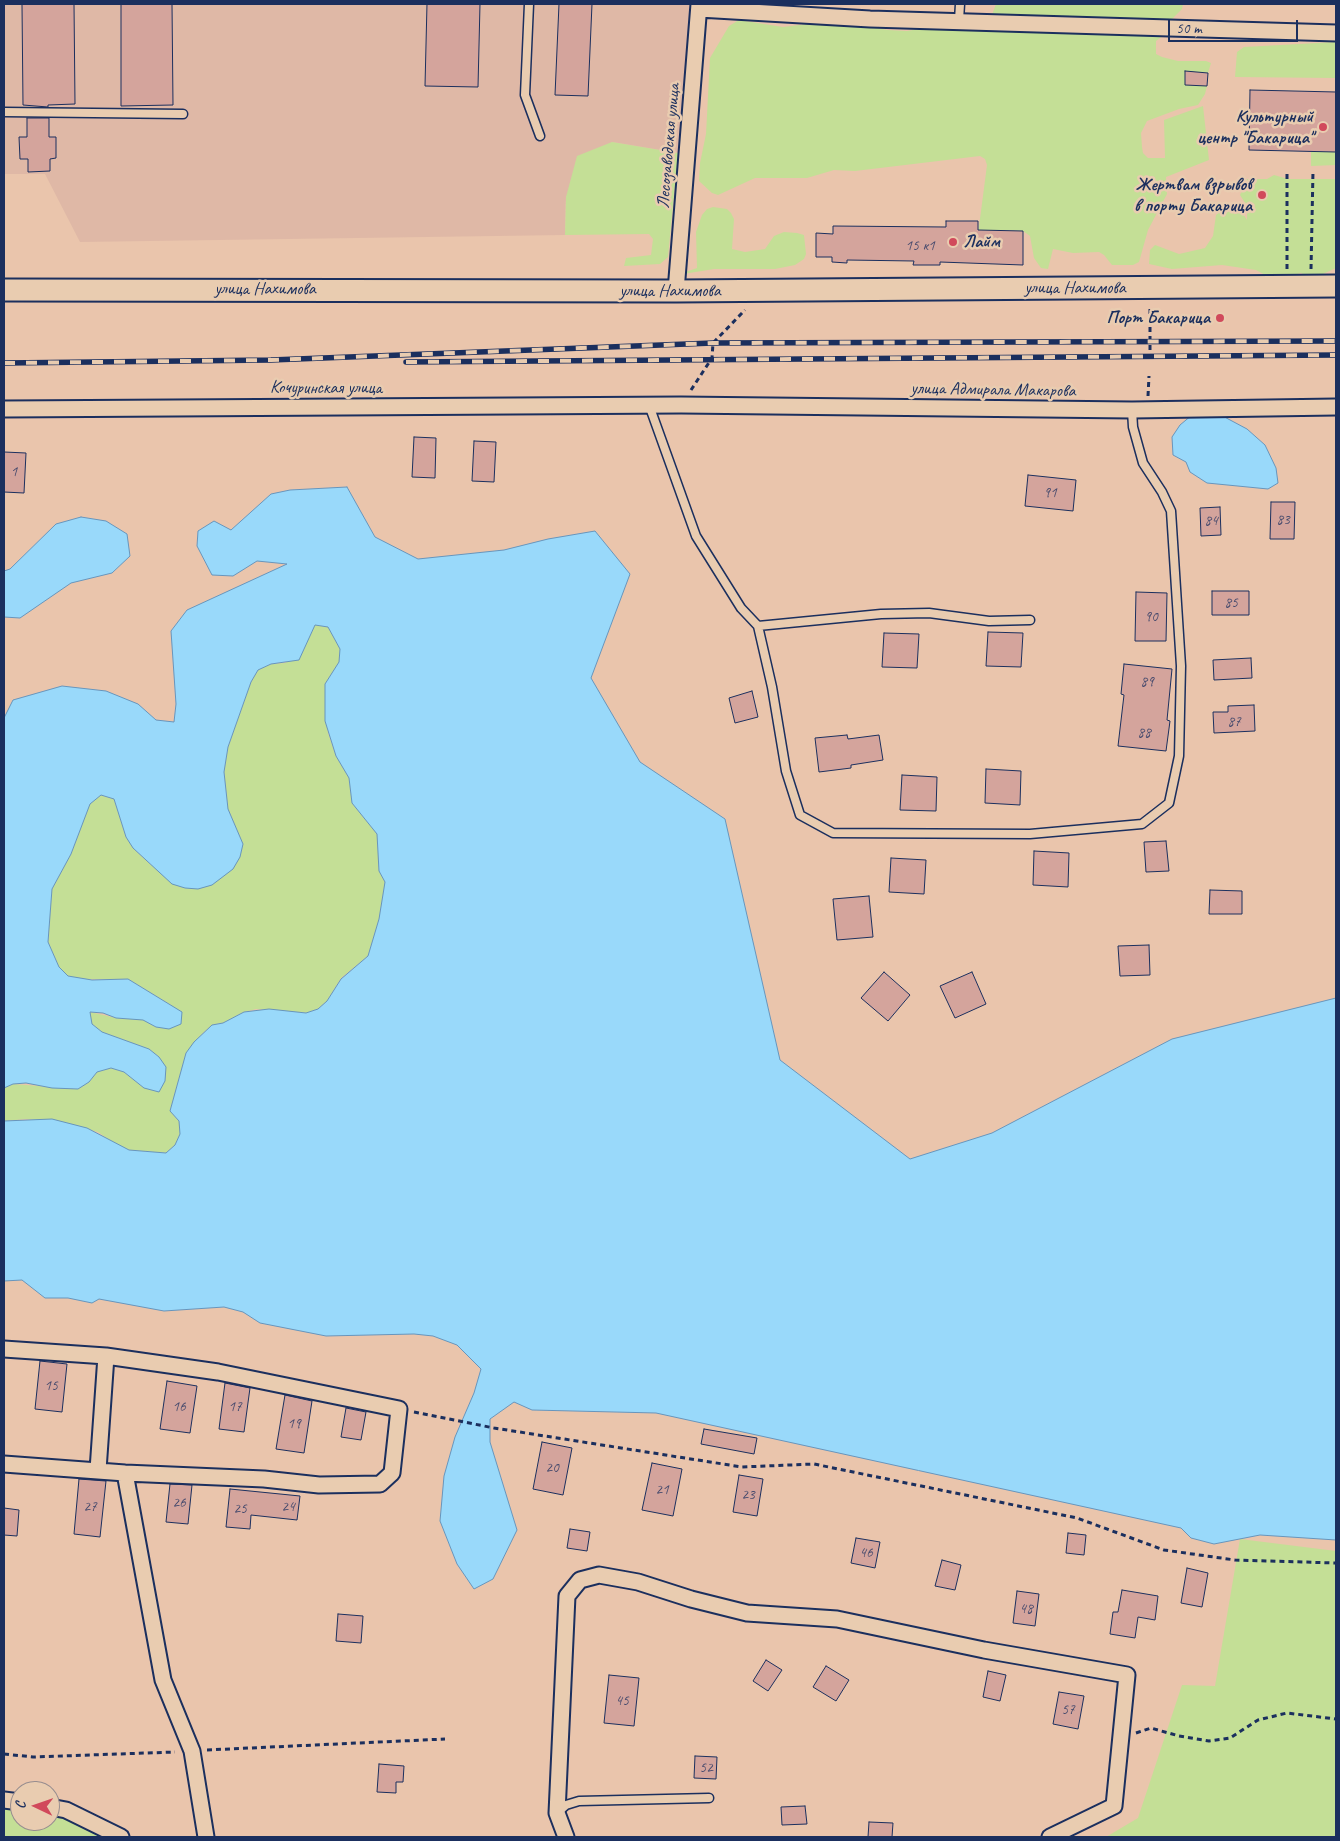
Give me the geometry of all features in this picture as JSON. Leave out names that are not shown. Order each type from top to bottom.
[{"type":"main road","name":"улица Нахимова","points":[[4,290],[676,291],[1336,286]]},
{"type":"street","points":[[699,6],[870,19],[959,20],[1336,33]]},
{"type":"street","name":"Лесозаводская улица","points":[[676,291],[699,6]]},
{"type":"street","name":"улица Адмирала Макарова","points":[[649,405],[1132,410],[1336,407]]},
{"type":"street","name":"Кочуринская улица","points":[[4,409],[649,405]]},
{"type":"street","points":[[4,1349],[106,1356],[218,1372],[399,1409],[392,1473],[380,1484],[319,1485],[264,1479],[125,1473],[4,1464]]},
{"type":"street","points":[[98,1470],[106,1356]]},
{"type":"street","points":[[125,1473],[163,1680],[192,1751],[206,1837]]},
{"type":"street","points":[[566,1837],[557,1813],[567,1596],[580,1580],[599,1575],[638,1582],[691,1599],[746,1613],[837,1619],[984,1650],[1127,1675],[1114,1806],[1050,1837]]},
{"type":"street","points":[[60,1809],[121,1837]]},
{"type":"lane","points":[[529,4],[525,95],[540,136]]},
{"type":"lane","points":[[959,20],[960,4]]},
{"type":"lane","points":[[4,112],[184,114]]},
{"type":"lane","points":[[649,405],[696,536],[741,608],[758,626],[772,687],[786,771],[800,815],[833,832],[1030,834],[1142,824],[1170,803],[1179,756],[1181,666],[1171,511],[1144,463],[1133,427],[1132,410]]},
{"type":"lane","points":[[758,626],[929,613],[989,621],[1030,620]]},
{"type":"lane","points":[[557,1813],[566,1805],[579,1801],[709,1798]]},
{"type":"path","points":[[1287,171],[1287,272]]},
{"type":"path","points":[[1311,272],[1313,171]]},
{"type":"path","points":[[682,405],[712,358],[713,343],[748,305]]},
{"type":"path","points":[[1150,350],[1151,324]]},
{"type":"path","points":[[1148,393],[1149,376]]},
{"type":"path","points":[[399,1409],[494,1428],[742,1467],[814,1464],[1076,1518],[1164,1550],[1235,1560],[1336,1563]]},
{"type":"path","points":[[1119,1752],[1130,1736],[1151,1728],[1179,1736],[1209,1741],[1230,1738],[1258,1720],[1287,1713],[1336,1720]]},
{"type":"path","points":[[4,1754],[33,1757],[444,1739]]},
{"type":"shaded area","points":[[4,4],[692,4],[678,153],[612,142],[566,197],[565,235],[80,242],[45,174],[4,174]]},
{"type":"green space","points":[[996,4],[1183,4],[1182,9],[1171,20],[1139,19],[1131,22],[1167,33],[1156,41],[1156,54],[1178,61],[1206,61],[1211,63],[1208,73],[1185,72],[1185,85],[1207,86],[1205,94],[1198,105],[1179,109],[1147,121],[1141,133],[1143,153],[1148,158],[1165,158],[1164,120],[1203,106],[1209,160],[1166,177],[1167,194],[1148,230],[1139,262],[1133,265],[1112,265],[1099,252],[1073,253],[1053,249],[1048,269],[1041,268],[1034,258],[1030,236],[1023,231],[1000,230],[978,234],[987,165],[985,159],[980,156],[855,171],[834,170],[807,178],[755,178],[718,195],[712,193],[699,181],[700,163],[706,134],[710,58],[729,26],[739,20],[783,27],[824,22],[851,23],[888,30],[907,31],[925,28],[970,30],[980,29],[992,15]]},
{"type":"green space","points":[[1335,42],[1336,78],[1235,77],[1237,52],[1244,47]]},
{"type":"green space","points":[[612,142],[678,153],[668,257],[660,264],[624,266],[626,258],[651,255],[653,239],[649,234],[565,235],[566,197],[577,156]]},
{"type":"green space","points":[[1311,151],[1336,152],[1336,165],[1311,166]]},
{"type":"green space","points":[[1274,175],[1288,179],[1336,179],[1336,268],[1312,279],[1301,273],[1284,278],[1267,276],[1256,270],[1222,265],[1172,269],[1149,264],[1150,250],[1155,245],[1179,254],[1205,248],[1213,236],[1216,215],[1226,206],[1232,204],[1238,206],[1247,220],[1247,206],[1240,195],[1243,188],[1247,186],[1247,179],[1267,179]]},
{"type":"green space","points":[[713,207],[727,209],[734,219],[732,249],[745,252],[765,249],[774,236],[784,232],[797,233],[804,235],[806,254],[804,259],[795,265],[775,269],[714,269],[677,275],[697,268],[696,232],[702,215],[707,209]]},
{"type":"green space","points":[[315,625],[328,627],[340,649],[339,662],[325,684],[328,733],[336,756],[349,778],[352,803],[377,834],[379,871],[385,882],[379,919],[368,956],[341,978],[327,1001],[318,1009],[306,1013],[256,1009],[244,1012],[223,1023],[212,1025],[203,1033],[186,1053],[170,1111],[179,1121],[180,1134],[175,1145],[166,1153],[129,1150],[118,1146],[98,1132],[64,1123],[26,1119],[4,1121],[4,1088],[13,1084],[78,1089],[89,1082],[97,1072],[111,1068],[124,1072],[144,1088],[159,1057],[149,1049],[102,1032],[92,1024],[90,1012],[116,1018],[143,1019],[156,1027],[171,1005],[128,979],[79,979],[68,976],[59,967],[48,942],[52,889],[71,854],[90,803],[101,795],[114,799],[126,837],[133,848],[151,865],[243,844],[228,809],[224,772],[228,747],[251,682],[258,670],[271,664],[285,663],[304,649]]},
{"type":"green space","points":[[1240,1539],[1336,1551],[1336,1837],[1106,1837],[1138,1818],[1182,1685],[1215,1686]]},
{"type":"green space","points":[[4,1805],[10,1806],[10,1831],[60,1831],[60,1817],[67,1819],[100,1837],[4,1837]]},
{"type":"water","points":[[1217,413],[1247,429],[1265,445],[1276,468],[1278,483],[1268,489],[1207,483],[1190,472],[1186,462],[1173,455],[1172,437],[1180,425],[1192,415]]},
{"type":"water","points":[[347,487],[375,537],[418,559],[504,550],[548,539],[595,531],[630,574],[591,678],[640,762],[725,819],[780,1060],[910,1159],[992,1133],[1172,1039],[1336,998],[1336,1540],[1260,1535],[1214,1544],[1191,1538],[1181,1528],[656,1413],[532,1410],[514,1402],[490,1419],[490,1442],[517,1530],[493,1579],[474,1589],[457,1564],[440,1521],[444,1476],[455,1437],[474,1393],[481,1369],[457,1345],[433,1336],[414,1334],[326,1336],[260,1323],[243,1312],[224,1307],[164,1311],[99,1299],[92,1303],[68,1298],[45,1298],[22,1280],[4,1281],[4,1121],[52,1119],[87,1128],[129,1150],[166,1153],[175,1145],[180,1134],[179,1121],[170,1111],[186,1053],[194,1042],[212,1025],[223,1023],[244,1012],[269,1009],[306,1013],[318,1009],[327,1001],[341,979],[368,956],[379,919],[385,882],[379,871],[377,834],[352,803],[349,778],[336,756],[325,721],[325,684],[339,662],[340,649],[328,627],[315,625],[299,660],[271,664],[258,670],[251,682],[228,747],[224,772],[228,809],[243,844],[240,857],[233,869],[212,885],[198,889],[172,884],[133,848],[126,837],[114,799],[101,795],[90,804],[71,854],[52,889],[48,942],[59,967],[68,976],[92,980],[128,979],[182,1012],[181,1024],[169,1029],[156,1027],[143,1020],[116,1018],[103,1013],[90,1012],[92,1024],[102,1032],[149,1049],[159,1057],[166,1067],[165,1081],[159,1092],[144,1088],[124,1072],[111,1068],[97,1072],[89,1082],[78,1089],[52,1088],[26,1083],[13,1084],[4,1088],[4,718],[13,700],[62,686],[106,691],[138,704],[156,720],[174,722],[176,704],[171,631],[187,610],[287,564],[257,561],[233,576],[212,575],[197,546],[198,531],[214,521],[231,530],[271,494],[290,490]]},
{"type":"water","points":[[81,517],[106,521],[127,534],[130,556],[112,573],[71,583],[20,618],[4,617],[4,571],[10,569],[56,524]]},
{"type":"building","points":[[22,4],[74,4],[75,104],[48,105],[48,107],[23,105]]},
{"type":"building","points":[[121,4],[172,4],[173,105],[121,106]]},
{"type":"building","points":[[427,4],[480,4],[478,87],[425,86]]},
{"type":"building","points":[[559,4],[592,4],[588,96],[555,95]]},
{"type":"building","points":[[1185,71],[1208,73],[1207,86],[1185,85]]},
{"type":"building","points":[[1250,90],[1336,92],[1336,152],[1249,150]]},
{"type":"building","points":[[27,118],[49,118],[49,137],[56,137],[56,158],[50,159],[50,171],[28,172],[28,159],[20,159],[19,137],[27,137]]},
{"type":"building","points":[[946,221],[978,221],[978,230],[1023,231],[1023,265],[940,262],[940,265],[913,265],[914,261],[847,260],[847,263],[832,262],[832,257],[816,257],[816,233],[833,234],[833,226],[946,227]]},
{"type":"building","points":[[414,437],[436,438],[435,478],[412,477]]},
{"type":"building","points":[[474,441],[496,442],[494,482],[472,481]]},
{"type":"building","points":[[4,452],[26,453],[24,493],[4,492]]},
{"type":"building","points":[[1028,475],[1076,480],[1073,511],[1025,506]]},
{"type":"building","points":[[1271,502],[1295,502],[1294,539],[1270,539]]},
{"type":"building","points":[[1220,507],[1221,535],[1201,536],[1200,508]]},
{"type":"building","points":[[1212,591],[1249,591],[1249,615],[1212,615]]},
{"type":"building","points":[[1136,592],[1167,593],[1166,641],[1135,641]]},
{"type":"building","points":[[988,632],[1023,633],[1021,667],[986,666]]},
{"type":"building","points":[[884,633],[919,634],[917,668],[882,667]]},
{"type":"building","points":[[1251,658],[1252,678],[1214,680],[1213,660]]},
{"type":"building","points":[[1124,664],[1172,669],[1167,720],[1170,721],[1166,751],[1118,746],[1124,695],[1121,694]]},
{"type":"building","points":[[752,691],[758,717],[735,723],[729,698]]},
{"type":"building","points":[[1254,705],[1255,731],[1214,733],[1213,712],[1228,712],[1228,706]]},
{"type":"building","points":[[847,735],[848,739],[879,735],[883,760],[851,765],[851,768],[819,772],[815,738]]},
{"type":"building","points":[[986,769],[1021,771],[1020,805],[985,803]]},
{"type":"building","points":[[902,775],[937,777],[936,811],[900,810]]},
{"type":"building","points":[[1166,841],[1169,871],[1146,872],[1144,842]]},
{"type":"building","points":[[1034,851],[1069,853],[1068,887],[1033,885]]},
{"type":"building","points":[[891,858],[926,860],[924,894],[889,892]]},
{"type":"building","points":[[1210,890],[1242,891],[1242,914],[1209,914]]},
{"type":"building","points":[[869,896],[873,937],[837,940],[833,899]]},
{"type":"building","points":[[1149,945],[1150,975],[1120,976],[1118,946]]},
{"type":"building","points":[[884,972],[910,995],[888,1021],[861,998]]},
{"type":"building","points":[[972,972],[986,1004],[955,1018],[940,986]]},
{"type":"building","points":[[40,1361],[67,1364],[62,1412],[35,1409]]},
{"type":"building","points":[[167,1381],[197,1386],[190,1433],[160,1429]]},
{"type":"building","points":[[225,1383],[250,1388],[244,1432],[219,1429]]},
{"type":"building","points":[[285,1395],[312,1401],[304,1453],[276,1449]]},
{"type":"building","points":[[346,1408],[366,1412],[361,1440],[341,1437]]},
{"type":"building","points":[[704,1429],[757,1438],[754,1454],[701,1444]]},
{"type":"building","points":[[542,1442],[572,1448],[563,1495],[533,1489]]},
{"type":"building","points":[[652,1463],[682,1469],[673,1516],[642,1510]]},
{"type":"building","points":[[739,1475],[763,1479],[757,1516],[733,1512]]},
{"type":"building","points":[[79,1479],[106,1481],[100,1537],[74,1534]]},
{"type":"building","points":[[170,1484],[192,1485],[188,1524],[166,1522]]},
{"type":"building","points":[[230,1489],[300,1496],[297,1520],[251,1515],[250,1529],[226,1527]]},
{"type":"building","points":[[4,1508],[19,1510],[17,1536],[4,1535]]},
{"type":"building","points":[[570,1529],[590,1532],[587,1551],[567,1548]]},
{"type":"building","points":[[1068,1533],[1086,1535],[1084,1555],[1066,1553]]},
{"type":"building","points":[[856,1538],[880,1542],[875,1568],[851,1563]]},
{"type":"building","points":[[942,1560],[961,1565],[955,1590],[935,1586]]},
{"type":"building","points":[[1187,1568],[1208,1573],[1202,1607],[1181,1603]]},
{"type":"building","points":[[1122,1590],[1158,1596],[1155,1620],[1138,1617],[1135,1638],[1110,1634],[1113,1612],[1118,1612]]},
{"type":"building","points":[[1017,1591],[1039,1594],[1035,1626],[1013,1623]]},
{"type":"building","points":[[338,1614],[363,1616],[361,1643],[336,1641]]},
{"type":"building","points":[[766,1660],[782,1670],[768,1691],[753,1681]]},
{"type":"building","points":[[826,1666],[849,1680],[836,1701],[813,1687]]},
{"type":"building","points":[[988,1671],[1006,1675],[1000,1701],[983,1697]]},
{"type":"building","points":[[609,1675],[639,1678],[634,1726],[604,1723]]},
{"type":"building","points":[[1059,1692],[1084,1696],[1078,1729],[1053,1724]]},
{"type":"building","points":[[695,1756],[717,1757],[716,1779],[694,1778]]},
{"type":"building","points":[[379,1764],[404,1766],[403,1782],[396,1782],[396,1793],[377,1792]]},
{"type":"building","points":[[805,1806],[807,1824],[782,1825],[781,1807]]},
{"type":"building","points":[[869,1822],[893,1823],[892,1837],[868,1837]]},
{"type":"railway","points":[[4,363],[271,360],[713,343],[1336,341]]},
{"type":"railway","points":[[406,362],[1336,355]]},
{"type":"place","name":"Культурный центр \"Бакарица\"","points":[[1323,127]]},
{"type":"place","name":"Жертвам взрывов в порту Бакарица","points":[[1262,195]]},
{"type":"place","name":"Лайм","points":[[953,242]]},
{"type":"place","name":"Порт Бакарица","points":[[1220,318]]}]
